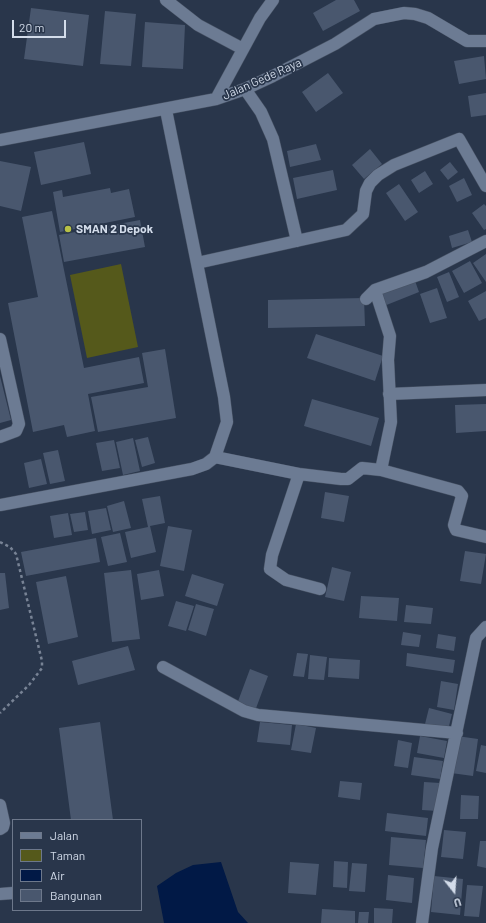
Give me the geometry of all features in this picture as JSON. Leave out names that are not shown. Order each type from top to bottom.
[{"type":"street","points":[[166,0],[198,25],[243,49]]},
{"type":"street","points":[[216,99],[272,0]]},
{"type":"street","name":"Jalan Gede Raya","points":[[0,140],[166,110],[216,99],[245,89],[335,44],[374,19],[382,17],[404,13],[415,14],[428,18],[467,41],[486,41]]},
{"type":"street","points":[[245,89],[261,112],[272,139],[297,241]]},
{"type":"street","points":[[0,505],[192,469],[206,464],[215,457],[227,422],[224,397],[166,110]]},
{"type":"street","points":[[197,263],[346,230],[363,214],[366,191],[370,183],[378,175],[394,165],[459,139],[486,186]]},
{"type":"street","points":[[381,470],[391,422],[389,394],[390,336],[371,294],[426,272],[486,241]]},
{"type":"street","points":[[0,339],[19,424],[16,431],[0,437]]},
{"type":"street","points":[[389,394],[486,390]]},
{"type":"street","points":[[215,457],[299,474],[348,479],[362,468],[381,470],[461,493],[462,496],[454,525],[456,530],[486,537]]},
{"type":"street","points":[[299,474],[272,555],[270,569],[286,580],[320,589]]},
{"type":"street","points":[[422,923],[432,848],[457,733],[481,638],[486,627]]},
{"type":"street","points":[[163,667],[244,711],[258,715],[457,733]]},
{"type":"street","points":[[0,805],[4,823],[3,827],[0,829]]},
{"type":"street","points":[[0,894],[12,893]]},
{"type":"path","points":[[0,542],[10,547],[16,554],[42,661],[42,668],[29,684],[0,713]]},
{"type":"green space","points":[[121,264],[138,347],[87,358],[70,275]]},
{"type":"water","points":[[221,862],[238,912],[248,923],[164,923],[157,886],[176,873],[193,865]]},
{"type":"building","points":[[336,0],[354,0],[360,11],[323,31],[313,13]]},
{"type":"building","points":[[31,8],[89,15],[83,66],[24,59]]},
{"type":"building","points":[[105,11],[136,14],[131,66],[100,64]]},
{"type":"building","points":[[145,22],[185,25],[183,69],[142,67]]},
{"type":"building","points":[[484,56],[486,79],[459,84],[454,61]]},
{"type":"building","points":[[328,73],[343,93],[316,112],[302,92]]},
{"type":"building","points":[[486,93],[486,115],[471,117],[468,96]]},
{"type":"building","points":[[84,142],[91,174],[41,185],[34,152]]},
{"type":"building","points":[[316,144],[321,160],[290,167],[287,151]]},
{"type":"building","points":[[370,149],[382,164],[364,179],[352,165]]},
{"type":"building","points":[[0,161],[31,167],[21,211],[0,206]]},
{"type":"building","points":[[450,162],[458,172],[448,180],[440,170]]},
{"type":"building","points":[[333,170],[337,190],[297,199],[293,178]]},
{"type":"building","points":[[425,171],[433,184],[419,193],[411,180]]},
{"type":"building","points":[[464,178],[472,195],[457,202],[449,186]]},
{"type":"building","points":[[399,184],[418,212],[405,221],[386,193]]},
{"type":"building","points":[[110,188],[111,193],[129,189],[135,217],[60,232],[53,192],[62,190],[63,197]]},
{"type":"building","points":[[484,204],[486,206],[486,229],[484,230],[472,213]]},
{"type":"building","points":[[52,211],[84,368],[139,357],[144,383],[88,394],[95,431],[67,437],[64,425],[33,432],[8,303],[38,297],[22,217]]},
{"type":"building","points":[[140,220],[145,247],[64,262],[59,235]]},
{"type":"building","points":[[468,230],[472,242],[452,248],[449,236]]},
{"type":"building","points":[[486,254],[486,282],[473,263]]},
{"type":"building","points":[[470,261],[482,283],[464,293],[452,271]]},
{"type":"building","points":[[449,272],[459,297],[447,302],[437,277]]},
{"type":"building","points":[[414,278],[419,292],[384,306],[379,292]]},
{"type":"building","points":[[437,288],[447,318],[430,323],[420,294]]},
{"type":"building","points":[[486,291],[486,318],[479,321],[468,301]]},
{"type":"building","points":[[364,298],[365,326],[268,328],[268,300]]},
{"type":"building","points":[[316,334],[383,356],[375,381],[307,358]]},
{"type":"building","points":[[165,349],[176,418],[98,432],[91,397],[148,387],[142,353]]},
{"type":"building","points":[[0,376],[11,420],[0,423]]},
{"type":"building","points":[[312,399],[379,418],[371,446],[304,426]]},
{"type":"building","points":[[486,404],[486,431],[456,433],[455,405]]},
{"type":"building","points":[[148,437],[155,463],[142,467],[135,440]]},
{"type":"building","points":[[133,438],[140,471],[123,475],[116,442]]},
{"type":"building","points":[[114,440],[120,468],[102,471],[96,443]]},
{"type":"building","points":[[58,450],[65,481],[50,484],[43,453]]},
{"type":"building","points":[[41,459],[47,484],[29,488],[24,463]]},
{"type":"building","points":[[325,492],[349,496],[344,522],[321,518]]},
{"type":"building","points":[[160,496],[165,523],[150,526],[156,552],[131,558],[125,532],[148,527],[142,499]]},
{"type":"building","points":[[124,501],[131,528],[113,532],[107,506]]},
{"type":"building","points":[[106,508],[111,530],[92,534],[88,511]]},
{"type":"building","points":[[85,512],[88,530],[74,532],[70,514]]},
{"type":"building","points":[[68,513],[72,535],[54,538],[50,516]]},
{"type":"building","points":[[168,526],[192,530],[184,571],[160,566]]},
{"type":"building","points":[[120,533],[127,562],[108,566],[101,537]]},
{"type":"building","points":[[96,538],[100,562],[26,576],[21,552]]},
{"type":"building","points":[[465,551],[486,554],[481,584],[460,581]]},
{"type":"building","points":[[332,567],[351,572],[344,601],[325,597]]},
{"type":"building","points":[[131,570],[140,639],[112,642],[104,573]]},
{"type":"building","points":[[159,570],[164,596],[141,600],[137,574]]},
{"type":"building","points":[[0,573],[5,573],[9,608],[0,610]]},
{"type":"building","points":[[192,574],[224,584],[217,606],[185,596]]},
{"type":"building","points":[[66,576],[78,637],[48,644],[36,582]]},
{"type":"building","points":[[361,596],[399,598],[397,621],[359,618]]},
{"type":"building","points":[[176,601],[194,606],[186,631],[168,626]]},
{"type":"building","points":[[196,604],[214,609],[206,636],[188,630]]},
{"type":"building","points":[[406,605],[433,608],[431,624],[404,622]]},
{"type":"building","points":[[403,632],[421,635],[419,647],[401,645]]},
{"type":"building","points":[[438,634],[456,637],[454,651],[436,648]]},
{"type":"building","points":[[128,646],[135,670],[78,685],[72,661]]},
{"type":"building","points":[[297,653],[308,654],[304,677],[293,676]]},
{"type":"building","points":[[407,653],[455,660],[453,673],[406,666]]},
{"type":"building","points":[[310,655],[327,657],[324,680],[308,679]]},
{"type":"building","points":[[329,658],[360,660],[359,679],[328,677]]},
{"type":"building","points":[[250,669],[268,676],[255,711],[237,704]]},
{"type":"building","points":[[441,681],[458,684],[454,710],[437,707]]},
{"type":"building","points":[[429,708],[452,714],[448,730],[425,724]]},
{"type":"building","points":[[100,722],[113,819],[71,819],[59,728]]},
{"type":"building","points":[[260,722],[292,725],[290,745],[257,742]]},
{"type":"building","points":[[296,724],[316,728],[311,753],[291,750]]},
{"type":"building","points":[[420,736],[447,741],[444,758],[417,753]]},
{"type":"building","points":[[457,736],[478,739],[473,776],[451,773]]},
{"type":"building","points":[[398,740],[412,743],[408,768],[394,766]]},
{"type":"building","points":[[481,745],[486,746],[486,773],[476,771]]},
{"type":"building","points":[[414,757],[443,761],[440,779],[411,775]]},
{"type":"building","points":[[340,781],[362,783],[360,800],[338,797]]},
{"type":"building","points":[[424,782],[440,783],[438,811],[422,810]]},
{"type":"building","points":[[461,795],[479,796],[478,819],[460,819]]},
{"type":"building","points":[[387,813],[428,818],[426,836],[385,831]]},
{"type":"building","points":[[444,830],[466,832],[463,859],[441,857]]},
{"type":"building","points":[[391,837],[426,840],[423,868],[389,865]]},
{"type":"building","points":[[480,841],[486,841],[486,868],[477,866]]},
{"type":"building","points":[[334,861],[348,862],[347,888],[333,887]]},
{"type":"building","points":[[290,862],[319,864],[316,895],[288,893]]},
{"type":"building","points":[[352,863],[367,864],[365,892],[349,891]]},
{"type":"building","points":[[388,875],[414,878],[412,903],[386,900]]},
{"type":"building","points":[[434,876],[463,879],[460,915],[431,912]]},
{"type":"building","points":[[467,885],[483,886],[479,917],[464,916]]},
{"type":"building","points":[[374,908],[393,909],[392,923],[374,923]]},
{"type":"building","points":[[322,909],[355,911],[355,923],[321,923]]},
{"type":"building","points":[[359,912],[369,912],[368,923],[358,923]]},
{"type":"place","name":"SMAN 2 Depok","points":[[68,229]]}]
